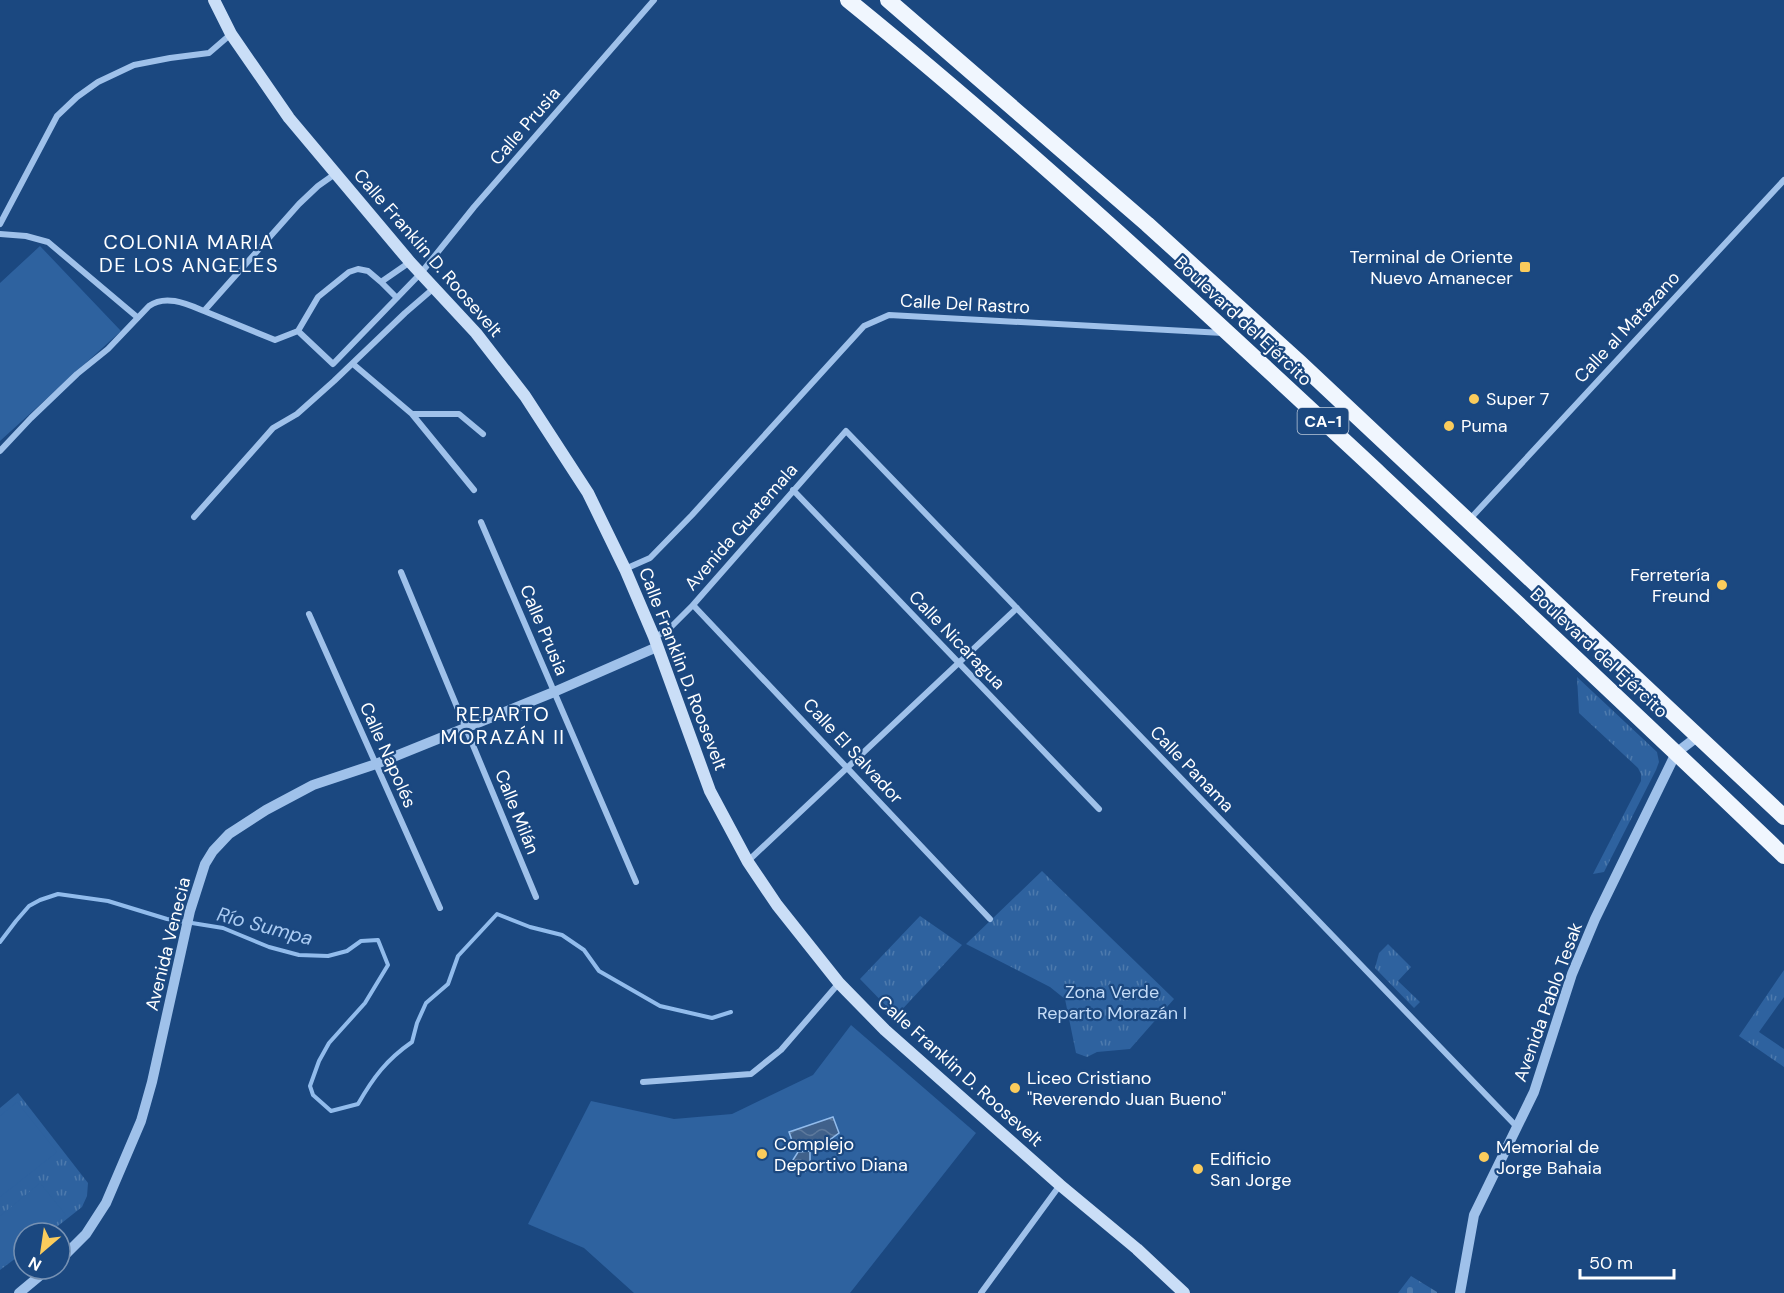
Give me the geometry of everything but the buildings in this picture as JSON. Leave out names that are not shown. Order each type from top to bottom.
[{"type":"highway","name":"Boulevard del Ejército","points":[[848,0],[971,103],[1229,333],[1784,856]]},
{"type":"highway","name":"Boulevard del Ejército","points":[[888,0],[1142,220],[1299,363],[1784,817]]},
{"type":"highway","points":[[1124,238],[1137,239],[1143,235],[1142,220]]},
{"type":"highway","points":[[1154,265],[1152,252],[1156,245],[1162,244],[1173,249]]},
{"type":"highway","points":[[1263,365],[1293,379],[1442,520],[1454,526],[1462,526],[1467,522]]},
{"type":"main road","name":"Calle Franklin D. Roosevelt","points":[[214,0],[231,34],[289,118],[410,262],[476,333],[525,396],[588,494],[626,569],[710,791],[748,861],[777,905],[838,983],[904,1048],[1060,1185],[1137,1249],[1184,1293]]},
{"type":"street","name":"Calle Prusia","points":[[298,332],[333,364],[421,273],[474,207],[654,0]]},
{"type":"street","points":[[0,224],[57,116],[77,97],[98,82],[134,65],[209,53],[231,34]]},
{"type":"street","points":[[204,311],[299,204],[336,173]]},
{"type":"street","name":"Calle al Matazano","points":[[1467,522],[1784,180]]},
{"type":"street","points":[[0,234],[26,236],[48,242],[137,317]]},
{"type":"street","points":[[381,282],[410,262]]},
{"type":"street","points":[[0,451],[154,302],[178,301],[275,340],[298,332],[318,297],[358,269],[368,271],[397,298]]},
{"type":"street","points":[[194,517],[273,428],[297,414],[435,288]]},
{"type":"street","name":"Calle Del Rastro","points":[[626,569],[651,558],[864,326],[889,315],[1229,333]]},
{"type":"street","points":[[353,364],[412,414],[474,490]]},
{"type":"street","points":[[412,414],[459,414],[483,434]]},
{"type":"street","name":"Avenida Guatemala","points":[[655,642],[693,605],[846,431]]},
{"type":"street","name":"Calle Panama","points":[[846,431],[1518,1127]]},
{"type":"street","name":"Calle Nicaragua","points":[[793,490],[1100,809]]},
{"type":"street","name":"Calle Prusia","points":[[481,522],[636,882]]},
{"type":"street","name":"Calle Milán","points":[[401,572],[536,897]]},
{"type":"street","name":"Calle El Salvador","points":[[693,605],[990,919]]},
{"type":"street","points":[[748,861],[1017,608]]},
{"type":"street","name":"Calle Napolés","points":[[309,614],[440,908]]},
{"type":"street","name":"Avenida Venecia","points":[[72,1248],[86,1234],[106,1203],[141,1121],[190,911],[205,864],[213,850],[229,834],[306,788],[376,764],[554,692],[655,642]]},
{"type":"street","name":"Avenida Pablo Tesak","points":[[1460,1293],[1474,1215],[1534,1092],[1572,974],[1594,919],[1677,753],[1697,736]]},
{"type":"street","points":[[643,1082],[751,1074],[781,1050],[838,983]]},
{"type":"street","points":[[981,1293],[1060,1185]]},
{"type":"street","points":[[18,1293],[33,1281]]},
{"type":"green space","points":[[40,246],[121,331],[0,441],[0,283]]},
{"type":"green space","points":[[1577,677],[1657,752],[1659,762],[1604,872],[1593,874],[1641,781],[1641,774],[1638,768],[1579,713]]},
{"type":"green space","name":"Zona Verde Reparto Morazán I","points":[[1042,871],[1174,999],[1130,1049],[1097,1052],[1087,1057],[1076,1053],[1065,999],[1050,987],[966,944]]},
{"type":"green space","points":[[920,916],[962,945],[896,1016],[860,979]]},
{"type":"green space","points":[[1388,944],[1411,967],[1398,981],[1420,1002],[1414,1008],[1375,968],[1379,953]]},
{"type":"green space","points":[[1784,970],[1784,997],[1759,1032],[1784,1049],[1784,1067],[1739,1036]]},
{"type":"green space","name":"Complejo Deportivo Diana","points":[[851,1025],[976,1133],[850,1293],[634,1293],[584,1248],[528,1224],[591,1101],[674,1119],[732,1114],[813,1075]]},
{"type":"green space","points":[[18,1093],[88,1183],[87,1196],[82,1207],[64,1221],[12,1221],[12,1261],[0,1270],[0,1108]]},
{"type":"green space","points":[[17,1102],[57,1152],[0,1197],[0,1116]]},
{"type":"green space","points":[[40,1183],[66,1215],[58,1221],[12,1221],[12,1258],[0,1268],[0,1216]]},
{"type":"green space","points":[[1411,1276],[1437,1292],[1437,1293],[1398,1293]]},
{"type":"water","points":[[833,1117],[839,1133],[824,1144],[819,1140],[794,1146],[789,1132]]},
{"type":"water","points":[[810,1151],[810,1165],[805,1172],[791,1163],[798,1152]]},
{"type":"waterway","name":"Río Sumpa","points":[[0,942],[29,906],[58,894],[108,901],[167,919],[223,928],[269,947],[299,955],[328,956],[347,951],[361,941],[378,940],[388,965],[365,1003],[329,1043],[319,1061],[310,1086],[313,1095],[331,1111],[358,1104],[381,1070],[412,1042],[426,1003],[448,984],[458,956],[497,914],[530,927],[562,935],[584,950],[599,971],[660,1006],[712,1018],[731,1012]]},
{"type":"place","name":"Terminal de Oriente Nuevo Amanecer","points":[[1525,267]]},
{"type":"place","name":"Super 7","points":[[1474,399]]},
{"type":"place","name":"Puma","points":[[1449,426]]},
{"type":"place","name":"Ferretería Freund","points":[[1722,585]]},
{"type":"place","name":"Liceo Cristiano \"Reverendo Juan Bueno\"","points":[[1015,1088]]},
{"type":"place","name":"Complejo Deportivo Diana","points":[[762,1154]]},
{"type":"place","name":"Memorial de Jorge Bahaia","points":[[1484,1157]]},
{"type":"place","name":"Edificio San Jorge","points":[[1198,1169]]},
{"type":"district","name":"COLONIA MARIA DE LOS ANGELES","points":[[189,254]]},
{"type":"district","name":"REPARTO MORAZÁN II","points":[[503,726]]}]
